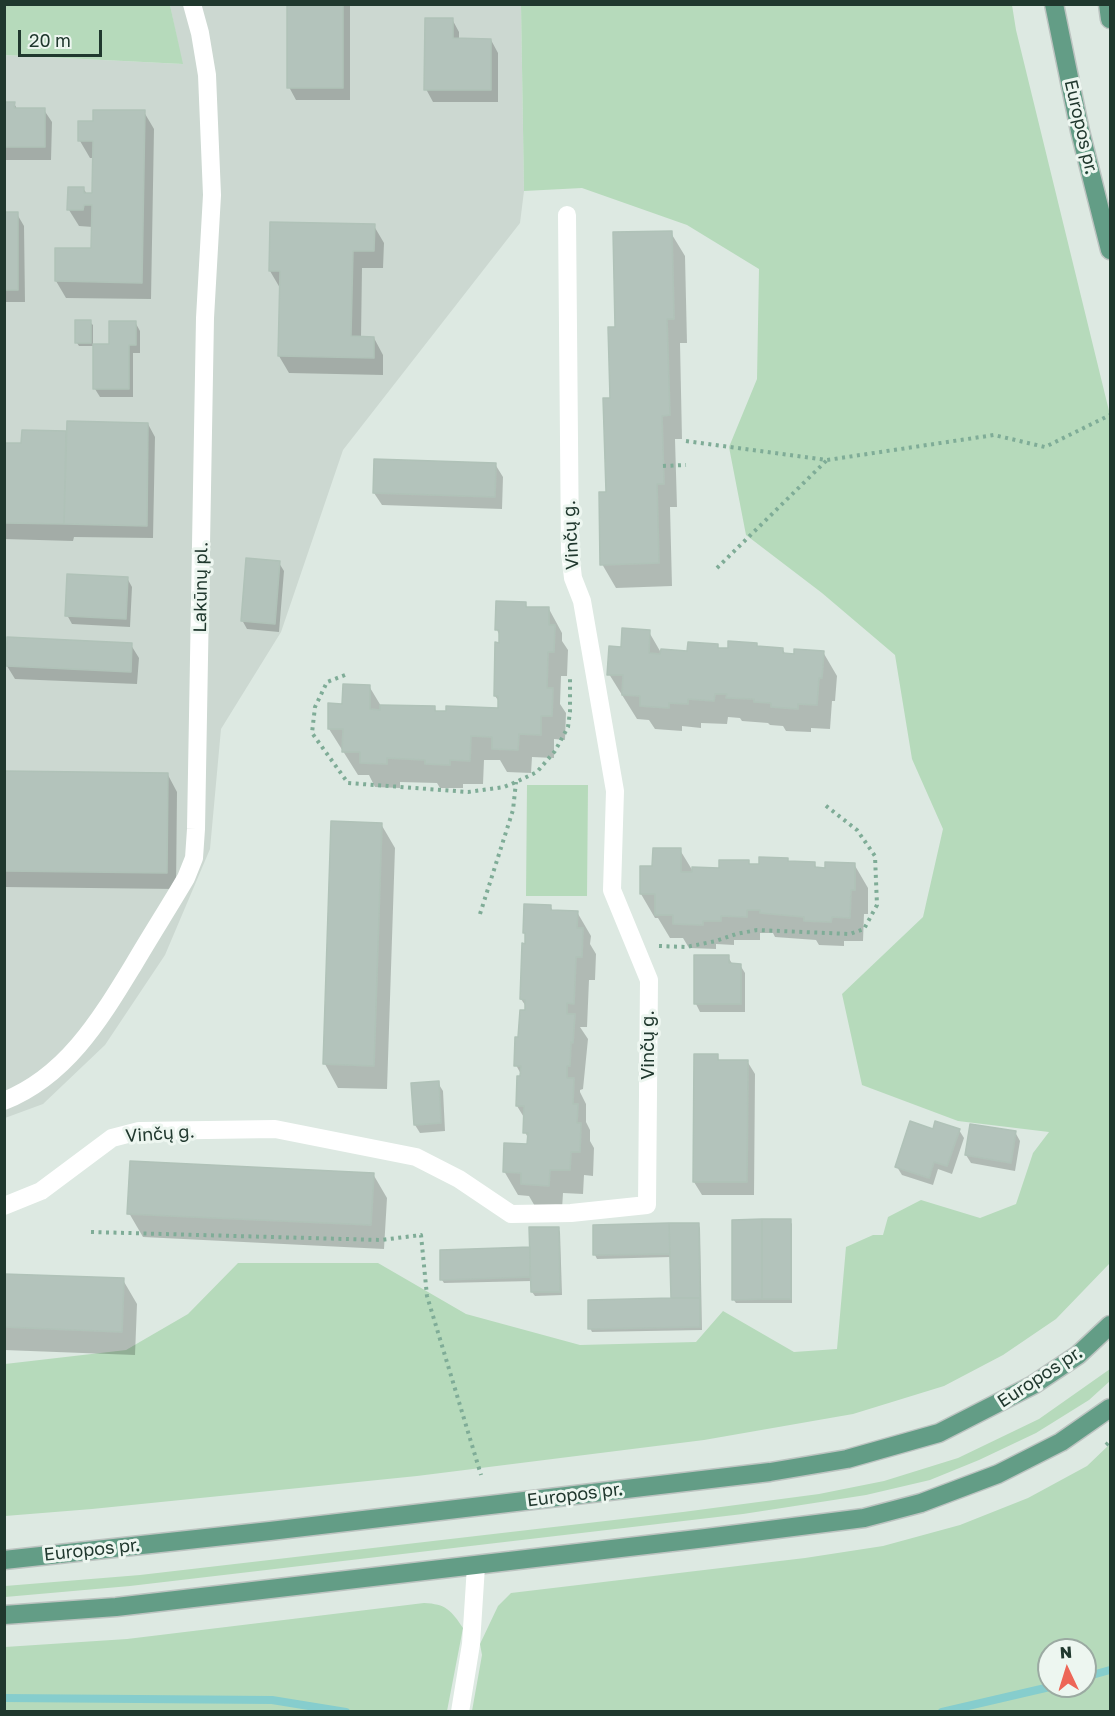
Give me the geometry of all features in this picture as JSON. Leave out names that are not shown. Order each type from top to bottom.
[{"type":"main road","name":"Europos pr.","points":[[1054,4],[1080,131],[1110,250]]},
{"type":"main road","points":[[1108,4],[1110,19]]},
{"type":"main road","name":"Europos pr.","points":[[4,1560],[724,1477],[847,1459],[939,1433],[985,1411],[1033,1385],[1078,1355],[1110,1325]]},
{"type":"main road","points":[[4,1615],[128,1605],[476,1566],[875,1515],[921,1503],[998,1474],[1061,1442],[1110,1408]]},
{"type":"street","name":"Lakūnų pl.","points":[[4,1101],[51,1073],[82,1043],[138,958],[186,878],[194,858],[205,318],[212,195],[207,75],[200,33],[192,4]]},
{"type":"street","name":"Vinčų g.","points":[[4,1206],[41,1191],[112,1138],[139,1131],[275,1129],[416,1157],[459,1179],[512,1214],[571,1213],[647,1205],[649,980],[612,890],[615,791],[582,601],[573,578],[570,552],[567,215]]},
{"type":"street","points":[[460,1712],[471,1644],[476,1566]]},
{"type":"path","points":[[686,441],[827,460],[994,435],[1045,447],[1110,415]]},
{"type":"path","points":[[717,568],[827,460]]},
{"type":"path","points":[[663,466],[686,465]]},
{"type":"path","points":[[345,675],[327,682],[315,707],[312,734],[348,783],[468,792],[504,787],[537,772],[555,751],[568,727],[570,677]]},
{"type":"path","points":[[480,914],[513,810],[516,782]]},
{"type":"path","points":[[635,946],[686,947],[757,930],[850,934],[864,929],[878,905],[875,856],[857,830],[825,805]]},
{"type":"path","points":[[91,1232],[381,1240],[421,1235],[427,1296],[481,1475]]},
{"type":"path","points":[[1106,1445],[1110,1441]]},
{"type":"shaded area","points":[[170,5],[521,5],[524,191],[520,223],[343,450],[281,632],[221,729],[210,849],[165,955],[105,1045],[43,1104],[5,1118],[4,55],[182,64]]},
{"type":"green space","points":[[4,5],[170,5],[183,64],[5,55]]},
{"type":"green space","points":[[521,5],[1012,5],[1016,30],[1110,415],[1110,1263],[1056,1319],[1003,1355],[944,1386],[853,1414],[704,1440],[417,1476],[5,1516],[5,1364],[126,1350],[188,1314],[238,1263],[378,1263],[466,1314],[580,1345],[696,1342],[723,1311],[794,1352],[837,1349],[846,1247],[873,1235],[883,1235],[888,1217],[921,1200],[980,1218],[1016,1204],[1033,1153],[1049,1132],[958,1121],[862,1085],[842,994],[923,917],[943,829],[912,759],[895,655],[822,593],[746,535],[729,447],[757,379],[759,269],[687,225],[582,188],[524,191]]},
{"type":"green space","points":[[527,785],[588,785],[587,896],[526,896]]},
{"type":"green space","points":[[1110,1369],[1110,1381],[1089,1400],[1036,1433],[930,1480],[866,1495],[743,1514],[130,1586],[5,1597],[5,1586],[140,1575],[683,1512],[819,1494],[884,1481],[958,1458],[1039,1419]]},
{"type":"green space","points":[[1110,1444],[1110,1711],[472,1711],[482,1655],[480,1644],[498,1606],[511,1593],[805,1558],[883,1546],[960,1525],[1028,1498],[1087,1466]]},
{"type":"green space","points":[[424,1603],[447,1609],[463,1628],[447,1711],[5,1711],[5,1647],[127,1639]]},
{"type":"building","points":[[287,4],[343,4],[343,88],[287,88]]},
{"type":"building","points":[[425,18],[453,18],[453,38],[491,39],[491,90],[424,90]]},
{"type":"building","points":[[4,102],[15,102],[14,108],[45,108],[45,147],[4,147]]},
{"type":"building","points":[[93,110],[145,110],[142,283],[55,281],[55,248],[91,248],[92,205],[84,205],[83,210],[67,210],[68,187],[84,187],[84,193],[92,193],[93,141],[78,141],[78,121],[93,121]]},
{"type":"building","points":[[4,212],[18,212],[18,290],[4,290]]},
{"type":"building","points":[[270,222],[375,224],[374,251],[353,251],[351,336],[374,337],[374,358],[278,356],[280,271],[269,271]]},
{"type":"building","points":[[672,231],[674,319],[667,319],[670,415],[662,416],[664,484],[657,484],[659,563],[600,565],[599,492],[606,492],[603,398],[610,398],[608,327],[615,327],[613,232]]},
{"type":"building","points":[[75,320],[91,320],[91,343],[75,343]]},
{"type":"building","points":[[109,321],[136,321],[136,345],[129,345],[129,389],[93,389],[93,344],[109,344]]},
{"type":"building","points":[[67,421],[148,423],[147,526],[64,524]]},
{"type":"building","points":[[22,430],[66,431],[64,524],[4,523],[4,443],[21,443]]},
{"type":"building","points":[[374,459],[496,463],[495,497],[373,493]]},
{"type":"building","points":[[246,558],[280,561],[275,624],[241,621]]},
{"type":"building","points":[[67,574],[128,577],[126,619],[65,616]]},
{"type":"building","points":[[496,601],[526,602],[526,607],[549,607],[549,625],[555,625],[554,652],[548,652],[547,688],[553,688],[552,716],[541,716],[541,735],[519,734],[518,750],[492,749],[492,737],[471,736],[470,761],[450,760],[450,765],[425,764],[425,760],[387,758],[387,764],[360,763],[360,752],[342,752],[343,729],[328,729],[328,703],[342,704],[343,684],[370,685],[370,709],[380,710],[380,705],[435,706],[435,711],[446,711],[446,706],[498,708],[498,696],[494,696],[495,642],[499,643],[499,630],[495,630]]},
{"type":"building","points":[[622,628],[650,630],[649,653],[660,654],[661,649],[687,651],[688,642],[718,644],[718,648],[728,648],[728,641],[783,648],[783,653],[794,654],[794,649],[824,651],[817,705],[798,704],[798,709],[771,707],[771,703],[754,702],[754,699],[726,698],[727,694],[715,694],[714,701],[688,699],[688,704],[669,703],[669,708],[640,706],[640,696],[622,695],[623,675],[607,675],[609,646],[621,647]]},
{"type":"building","points":[[7,637],[132,643],[131,672],[6,666]]},
{"type":"building","points":[[4,771],[168,773],[167,873],[4,871]]},
{"type":"building","points":[[331,821],[382,823],[374,1066],[323,1064]]},
{"type":"building","points":[[653,848],[681,848],[681,872],[692,872],[692,867],[719,868],[719,860],[749,860],[749,864],[759,864],[759,857],[815,862],[815,867],[825,868],[825,862],[855,863],[855,890],[851,890],[850,918],[832,917],[831,922],[804,921],[804,917],[747,910],[747,917],[721,916],[721,921],[703,921],[703,925],[673,924],[673,915],[655,915],[655,894],[640,894],[640,866],[652,866]]},
{"type":"building","points":[[524,904],[551,905],[551,910],[578,911],[577,928],[583,928],[582,957],[576,957],[574,1004],[567,1003],[567,1014],[575,1014],[567,1078],[574,1078],[573,1104],[578,1104],[577,1123],[581,1123],[580,1152],[571,1152],[570,1170],[550,1170],[549,1186],[521,1184],[521,1173],[503,1172],[504,1143],[527,1144],[528,1133],[523,1133],[524,1106],[516,1106],[517,1076],[520,1076],[521,1066],[514,1066],[515,1037],[518,1037],[520,1010],[525,1010],[525,1000],[520,999],[522,943],[525,944]]},
{"type":"building","points":[[694,955],[729,955],[729,963],[741,964],[741,1004],[694,1004]]},
{"type":"building","points":[[694,1054],[718,1054],[718,1060],[748,1060],[747,1182],[693,1182]]},
{"type":"building","points":[[439,1081],[441,1123],[414,1125],[411,1083]]},
{"type":"building","points":[[910,1121],[933,1129],[935,1121],[960,1129],[947,1166],[934,1162],[929,1178],[895,1167]]},
{"type":"building","points":[[970,1124],[1016,1131],[1011,1163],[965,1155]]},
{"type":"building","points":[[130,1161],[374,1173],[371,1225],[127,1214]]},
{"type":"building","points":[[762,1219],[762,1299],[732,1300],[732,1220]]},
{"type":"building","points":[[762,1219],[791,1219],[791,1299],[762,1299]]},
{"type":"building","points":[[669,1223],[670,1254],[593,1255],[593,1225]]},
{"type":"building","points":[[669,1223],[699,1223],[700,1298],[671,1298]]},
{"type":"building","points":[[529,1227],[559,1227],[560,1292],[531,1292]]},
{"type":"building","points":[[530,1247],[530,1277],[440,1280],[440,1250]]},
{"type":"building","points":[[4,1274],[124,1278],[122,1332],[4,1327]]},
{"type":"building","points":[[700,1298],[700,1327],[588,1329],[588,1300]]},
{"type":"waterway","points":[[1097,1674],[1110,1670]]},
{"type":"waterway","points":[[942,1712],[1037,1690]]},
{"type":"waterway","points":[[4,1698],[272,1700],[346,1712]]}]
